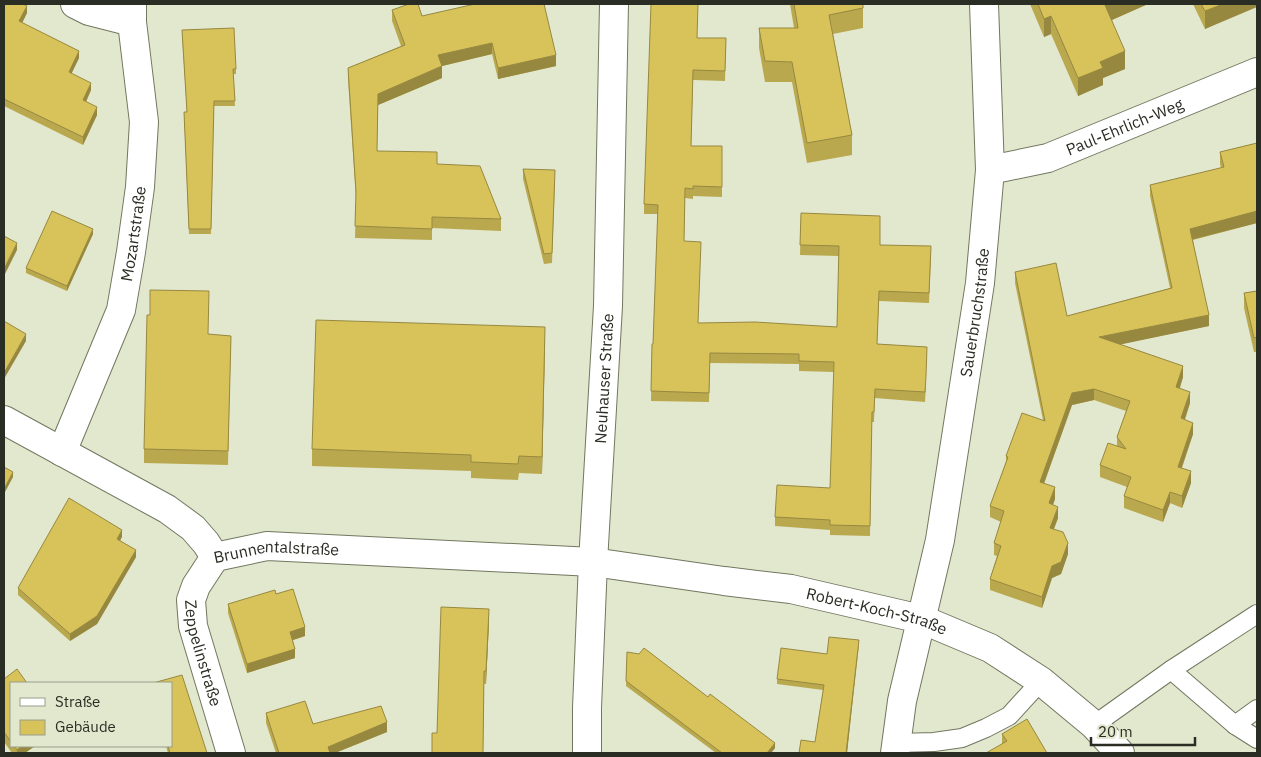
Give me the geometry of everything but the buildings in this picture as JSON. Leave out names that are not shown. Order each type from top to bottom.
[{"type":"street","points":[[75,4],[89,11],[132,13]]},
{"type":"street","name":"Neuhauser Straße","points":[[587,753],[593,562],[608,306],[614,4]]},
{"type":"street","name":"Sauerbruchstraße","points":[[896,748],[902,701],[940,540],[980,283],[990,170],[984,4]]},
{"type":"street","name":"Mozartstraße","points":[[62,452],[121,310],[131,252],[140,187],[144,122],[132,13]]},
{"type":"street","name":"Paul-Ehrlich-Weg","points":[[990,170],[1048,158],[1257,72]]},
{"type":"street","name":"Brunnentalstraße","points":[[4,420],[167,509],[194,528],[215,557],[268,546],[593,562]]},
{"type":"street","name":"Zeppelinstraße","points":[[215,557],[196,586],[191,600],[193,626],[231,753]]},
{"type":"street","name":"Robert-Koch-Straße","points":[[593,562],[724,582],[791,589],[922,619],[990,648],[1041,681],[1094,725],[1120,753]]},
{"type":"lane","points":[[1094,725],[1171,670],[1257,614]]},
{"type":"lane","points":[[1171,670],[1235,725],[1257,739]]},
{"type":"lane","points":[[896,748],[962,738],[986,728],[1008,716],[1041,681]]},
{"type":"lane","points":[[1235,725],[1257,709]]}]
